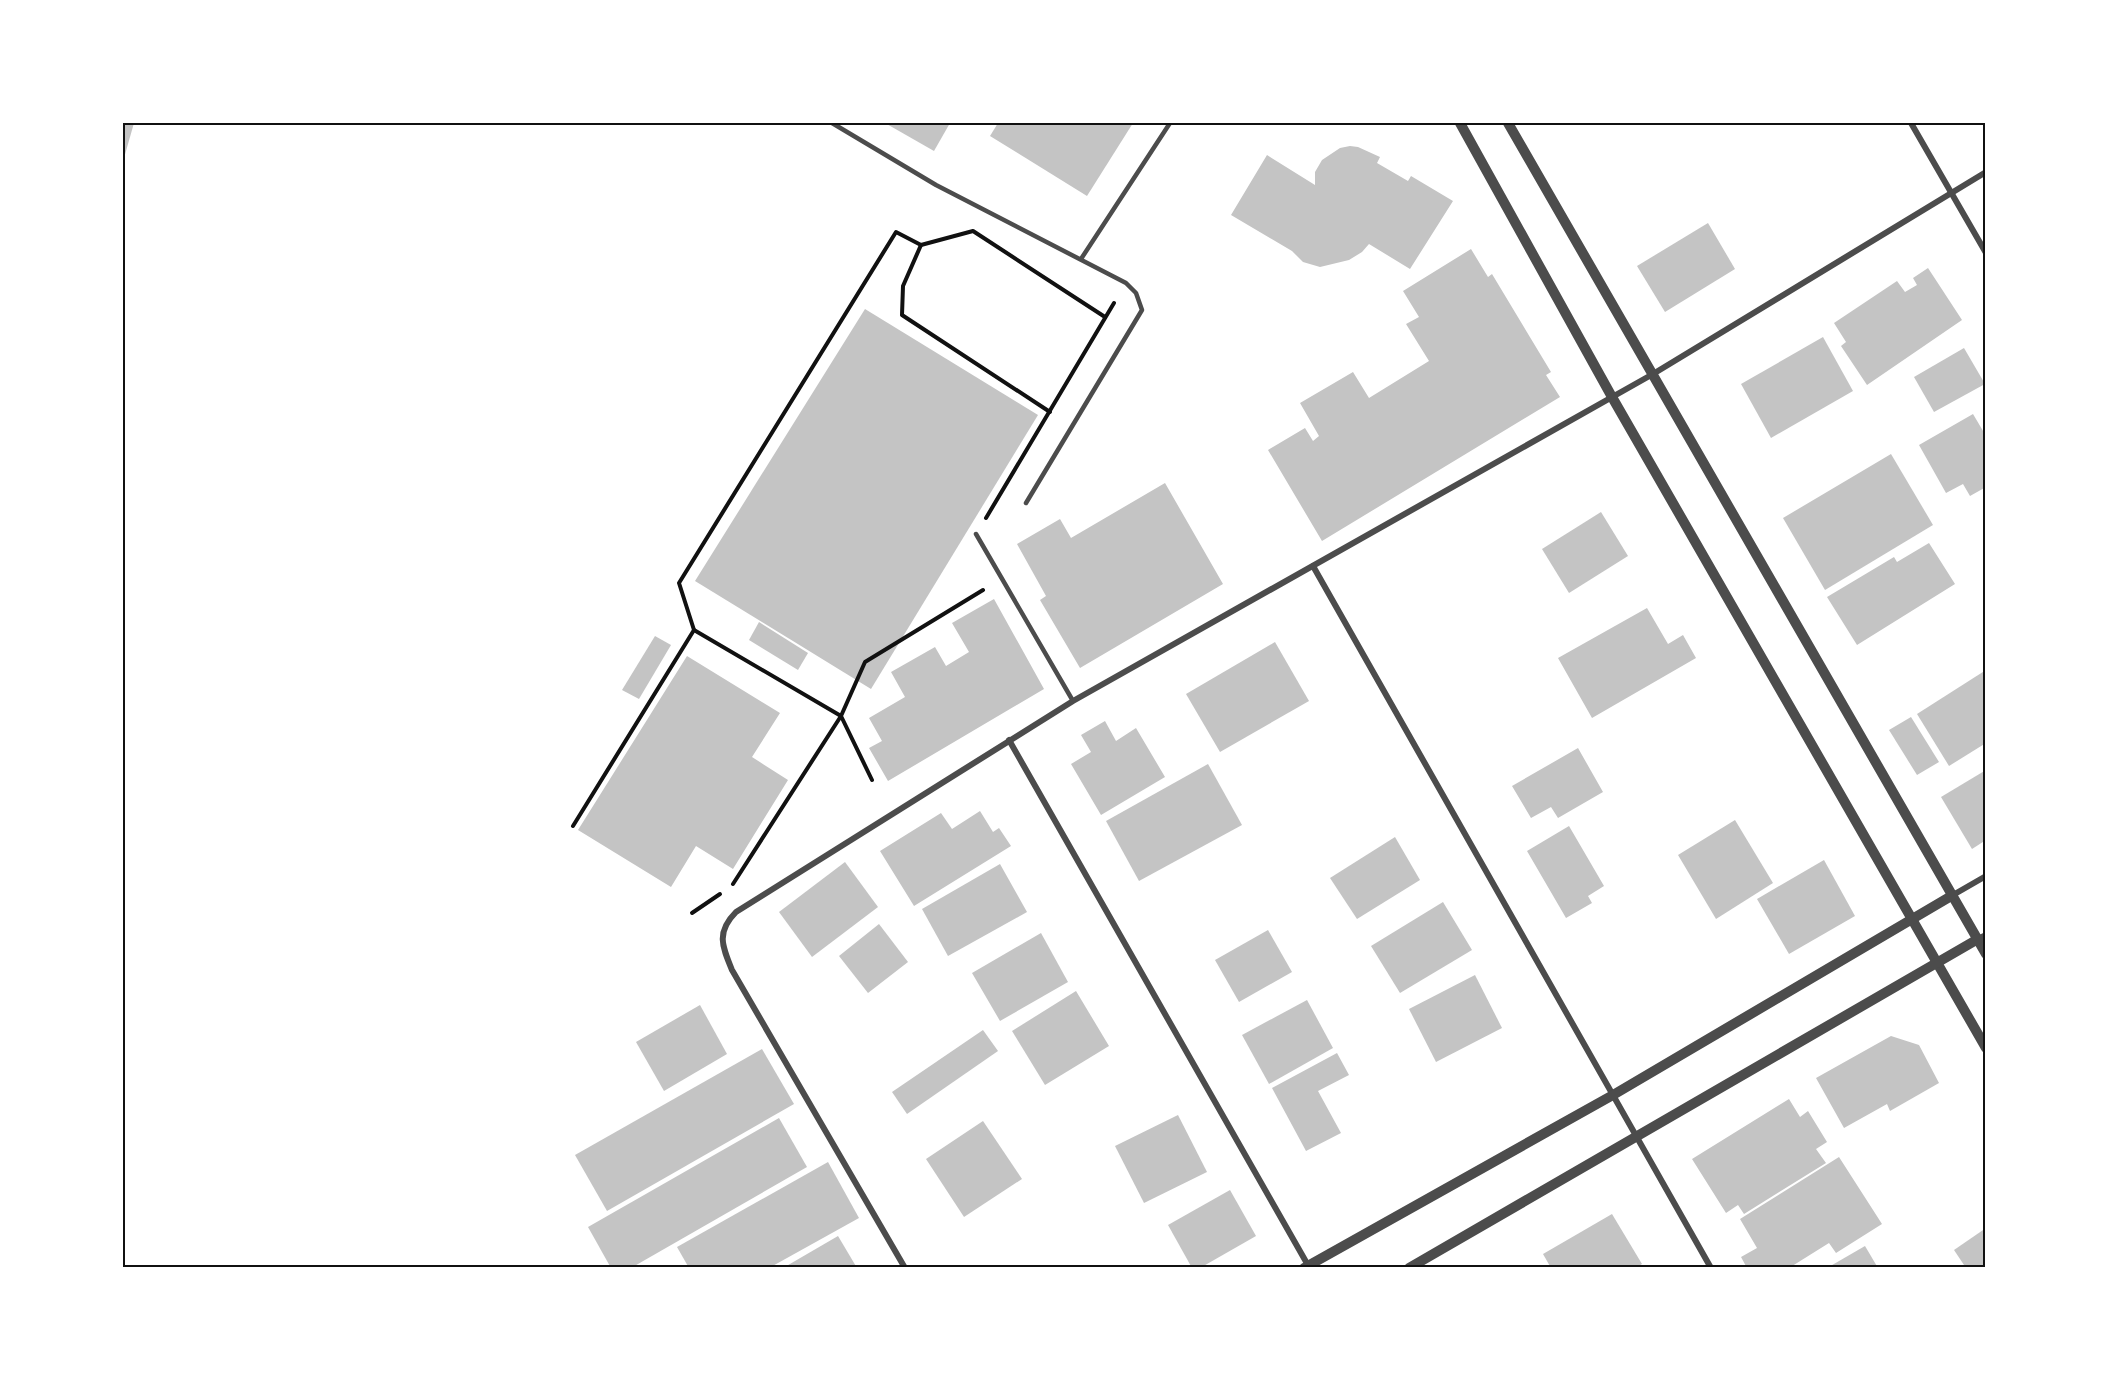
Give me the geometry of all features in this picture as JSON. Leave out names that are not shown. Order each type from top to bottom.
[{"type":"street","points":[[1460,123],[1612,397],[1986,1048]]},
{"type":"street","points":[[1508,123],[1953,895],[1982,937],[1986,954]]},
{"type":"street","points":[[1911,123],[1986,253]]},
{"type":"street","points":[[905,1268],[732,970],[722,936],[726,922],[736,912],[1073,701],[1653,374],[1986,172]]},
{"type":"street","points":[[1312,566],[1711,1268]]},
{"type":"street","points":[[1009,740],[1307,1267],[1613,1095],[1986,876]]},
{"type":"street","points":[[1409,1268],[1982,937]]},
{"type":"lane","points":[[832,123],[936,185],[1126,283],[1136,293],[1142,310],[1026,503]]},
{"type":"lane","points":[[1081,259],[1170,123]]},
{"type":"lane","points":[[976,534],[1073,701]]},
{"type":"path","points":[[872,780],[841,716],[694,630],[679,583],[896,232],[921,245],[973,231],[1105,317]]},
{"type":"path","points":[[921,245],[903,286],[902,315],[1050,412]]},
{"type":"path","points":[[976,534],[1112,306]]},
{"type":"path","points":[[692,914],[735,883],[841,716],[865,662],[1002,579]]},
{"type":"path","points":[[573,826],[694,630]]},
{"type":"building","points":[[123,123],[134,123],[124,158],[123,158]]},
{"type":"building","points":[[885,123],[950,123],[934,151]]},
{"type":"building","points":[[998,123],[1133,123],[1087,196],[990,136]]},
{"type":"building","points":[[1358,147],[1380,157],[1377,163],[1408,181],[1411,176],[1453,201],[1410,269],[1369,244],[1362,252],[1349,260],[1320,267],[1303,262],[1292,251],[1231,215],[1267,155],[1315,185],[1315,172],[1322,160],[1340,148]]},
{"type":"building","points":[[1708,223],[1735,269],[1665,312],[1637,266]]},
{"type":"building","points":[[1471,249],[1488,277],[1492,274],[1551,372],[1546,375],[1560,397],[1322,541],[1268,450],[1305,428],[1313,441],[1319,436],[1300,403],[1353,372],[1369,398],[1429,361],[1406,324],[1419,317],[1403,291]]},
{"type":"building","points":[[1928,268],[1962,320],[1867,385],[1841,346],[1846,342],[1834,323],[1897,281],[1905,292],[1917,285],[1913,278]]},
{"type":"building","points":[[865,309],[1038,415],[871,689],[695,581]]},
{"type":"building","points":[[1823,337],[1853,391],[1771,438],[1741,384]]},
{"type":"building","points":[[1964,348],[1985,384],[1934,412],[1914,377]]},
{"type":"building","points":[[1973,414],[1986,436],[1986,487],[1970,496],[1963,484],[1946,493],[1919,445]]},
{"type":"building","points":[[1891,454],[1933,525],[1825,590],[1783,518]]},
{"type":"building","points":[[1165,483],[1223,584],[1080,668],[1040,600],[1046,596],[1017,544],[1060,519],[1071,538]]},
{"type":"building","points":[[1601,512],[1628,556],[1569,593],[1542,549]]},
{"type":"building","points":[[1929,543],[1955,584],[1857,645],[1827,597],[1894,557],[1897,562]]},
{"type":"building","points":[[994,599],[1044,689],[888,781],[869,748],[882,741],[869,718],[905,697],[891,672],[935,647],[946,666],[969,652],[952,623]]},
{"type":"building","points":[[1647,608],[1668,644],[1683,635],[1696,658],[1592,718],[1558,658]]},
{"type":"building","points":[[759,622],[808,653],[798,670],[749,640]]},
{"type":"building","points":[[655,636],[671,645],[639,699],[622,690]]},
{"type":"building","points":[[1275,642],[1309,701],[1220,752],[1186,694]]},
{"type":"building","points":[[687,656],[780,713],[752,757],[788,780],[733,869],[696,846],[671,887],[578,830]]},
{"type":"building","points":[[1986,670],[1986,743],[1949,766],[1917,714]]},
{"type":"building","points":[[1911,717],[1939,762],[1917,775],[1889,730]]},
{"type":"building","points":[[1105,721],[1116,741],[1136,728],[1165,777],[1101,815],[1071,764],[1091,752],[1081,735]]},
{"type":"building","points":[[1578,748],[1603,792],[1558,818],[1551,807],[1531,818],[1512,786]]},
{"type":"building","points":[[1208,764],[1242,825],[1139,881],[1106,821]]},
{"type":"building","points":[[1986,770],[1986,840],[1972,849],[1941,797]]},
{"type":"building","points":[[980,811],[993,832],[999,828],[1011,846],[914,906],[880,851],[941,813],[952,829]]},
{"type":"building","points":[[1735,820],[1773,883],[1716,919],[1678,855]]},
{"type":"building","points":[[1569,826],[1604,886],[1588,896],[1592,903],[1566,918],[1527,851]]},
{"type":"building","points":[[1395,837],[1420,880],[1357,919],[1330,878]]},
{"type":"building","points":[[1824,860],[1855,916],[1789,954],[1757,899]]},
{"type":"building","points":[[845,862],[878,907],[812,957],[779,912]]},
{"type":"building","points":[[1000,864],[1027,912],[948,956],[922,909]]},
{"type":"building","points":[[1443,902],[1472,950],[1400,993],[1371,946]]},
{"type":"building","points":[[879,924],[908,962],[868,993],[839,956]]},
{"type":"building","points":[[1268,930],[1292,972],[1239,1002],[1215,960]]},
{"type":"building","points":[[1041,933],[1068,982],[1000,1021],[972,973]]},
{"type":"building","points":[[1475,975],[1502,1028],[1436,1062],[1409,1009]]},
{"type":"building","points":[[1076,991],[1109,1046],[1045,1085],[1012,1031]]},
{"type":"building","points":[[1307,1000],[1333,1048],[1269,1084],[1242,1035]]},
{"type":"building","points":[[700,1005],[727,1054],[664,1091],[636,1042]]},
{"type":"building","points":[[983,1030],[998,1051],[907,1114],[892,1092]]},
{"type":"building","points":[[1891,1036],[1919,1045],[1939,1083],[1890,1111],[1887,1104],[1844,1128],[1816,1078]]},
{"type":"building","points":[[762,1049],[794,1104],[607,1211],[575,1155]]},
{"type":"building","points":[[1337,1053],[1349,1075],[1318,1091],[1341,1133],[1306,1151],[1272,1088]]},
{"type":"building","points":[[1789,1099],[1800,1117],[1808,1111],[1827,1142],[1816,1149],[1826,1163],[1744,1214],[1738,1205],[1726,1213],[1692,1159]]},
{"type":"building","points":[[1178,1115],[1207,1172],[1144,1203],[1115,1146]]},
{"type":"building","points":[[779,1118],[807,1167],[631,1268],[611,1268],[588,1227]]},
{"type":"building","points":[[983,1121],[1022,1179],[964,1217],[926,1159]]},
{"type":"building","points":[[1839,1157],[1882,1224],[1836,1253],[1829,1243],[1789,1268],[1747,1268],[1741,1257],[1757,1248],[1740,1219]]},
{"type":"building","points":[[828,1162],[859,1218],[769,1268],[689,1268],[677,1247]]},
{"type":"building","points":[[1230,1190],[1256,1236],[1200,1268],[1192,1268],[1168,1225]]},
{"type":"building","points":[[1612,1214],[1642,1264],[1635,1268],[1551,1268],[1543,1254]]},
{"type":"building","points":[[1986,1228],[1986,1268],[1966,1268],[1954,1250]]},
{"type":"building","points":[[838,1236],[857,1268],[783,1268]]},
{"type":"building","points":[[1865,1246],[1878,1268],[1827,1268]]}]
